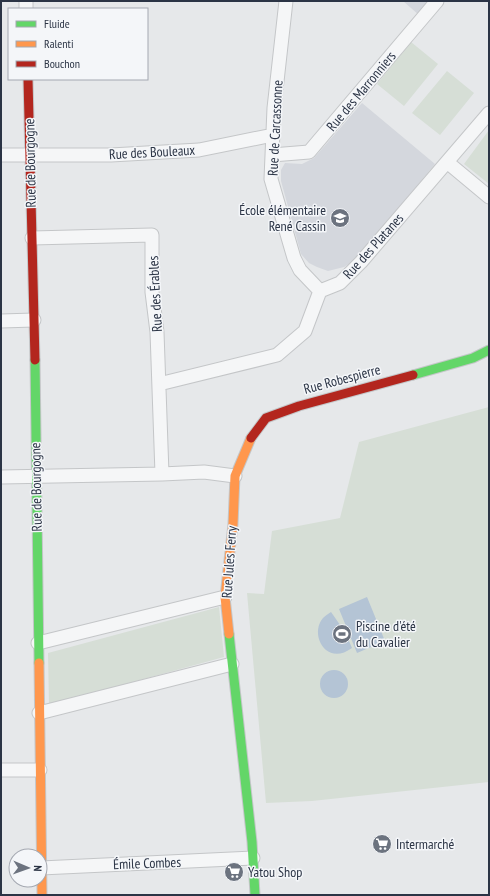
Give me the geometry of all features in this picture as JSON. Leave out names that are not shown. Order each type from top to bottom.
[{"type":"street","name":"Rue de Carcassonne","points":[[286,1],[274,108],[271,179],[294,258],[300,270],[320,291]]},
{"type":"street","name":"Rue des Marronniers","points":[[272,155],[309,152],[437,1]]},
{"type":"street","name":"Rue de Bourgogne","points":[[28,80],[34,320],[41,848]]},
{"type":"street","name":"Rue des Platanes","points":[[320,291],[340,283],[361,262],[489,113]]},
{"type":"street","name":"Rue des Bouleaux","points":[[1,154],[111,155],[199,150],[273,136]]},
{"type":"street","points":[[447,162],[489,197]]},
{"type":"street","name":"Rue des Érables","points":[[32,238],[152,235],[152,292],[157,332],[162,474]]},
{"type":"street","points":[[159,384],[277,355],[305,330],[320,291]]},
{"type":"street","points":[[1,321],[34,320]]},
{"type":"street","name":"Rue Robespierre","points":[[235,476],[249,441],[266,418],[299,406],[473,358],[489,350]]},
{"type":"street","points":[[1,476],[35,477],[204,472],[235,476]]},
{"type":"street","name":"Rue Jules Ferry","points":[[235,476],[232,508],[233,524],[225,597],[253,858],[255,895]]},
{"type":"street","points":[[38,643],[225,597]]},
{"type":"street","points":[[39,713],[232,664]]},
{"type":"street","points":[[1,770],[40,770]]},
{"type":"street","name":"Émile Combes","points":[[48,868],[253,858]]},
{"type":"shaded area","points":[[403,1],[430,1],[419,15]]},
{"type":"shaded area","points":[[411,42],[438,64],[404,106],[377,84]]},
{"type":"shaded area","points":[[447,71],[474,93],[440,135],[412,113]]},
{"type":"shaded area","name":"École élémentaire René Cassin","points":[[362,103],[435,164],[354,261],[344,267],[328,271],[309,263],[301,254],[281,181],[281,170],[285,163],[302,164],[314,158]]},
{"type":"shaded area","points":[[489,130],[489,184],[464,164]]},
{"type":"shaded area","points":[[489,407],[489,782],[312,801],[266,803],[247,593],[264,594],[272,531],[340,518],[359,442]]},
{"type":"shaded area","points":[[219,607],[224,657],[49,705],[48,653]]},
{"type":"water","points":[[367,597],[385,641],[357,653],[339,609]]},
{"type":"water","points":[[331,612],[345,632],[352,648],[343,653],[335,654],[328,651],[322,646],[319,640],[319,625],[323,618]]},
{"type":"water","points":[[334,670],[344,674],[348,684],[344,694],[334,698],[324,694],[320,684],[324,674]]},
{"type":"traffic: fast","points":[[413,375],[473,358],[489,350]]},
{"type":"traffic: fast","points":[[35,360],[39,663]]},
{"type":"traffic: fast","points":[[229,634],[252,842],[255,895]]},
{"type":"traffic: slow","points":[[229,634],[225,597],[233,524],[235,476],[251,438]]},
{"type":"traffic: slow","points":[[39,663],[42,895]]},
{"type":"traffic: jam","points":[[28,80],[35,360]]},
{"type":"traffic: jam","points":[[251,438],[266,418],[299,406],[413,375]]},
{"type":"place","name":"École élémentaire René Cassin","points":[[340,218]]},
{"type":"place","name":"Piscine d'été du Cavalier","points":[[342,634]]},
{"type":"place","name":"Intermarché","points":[[382,844]]},
{"type":"place","name":"Yatou Shop","points":[[234,872]]}]
